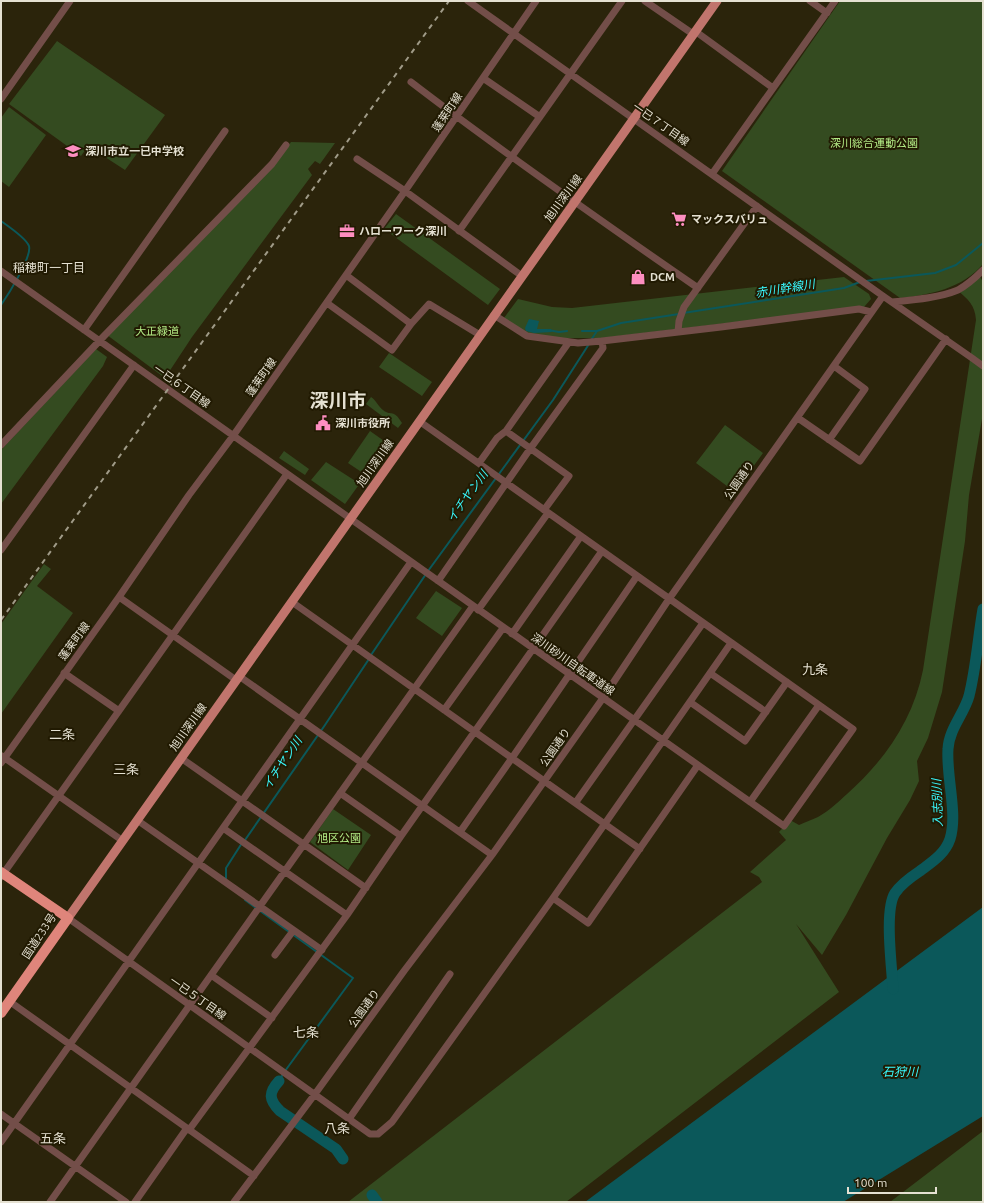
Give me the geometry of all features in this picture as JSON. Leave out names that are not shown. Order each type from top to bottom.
[{"type":"highway","name":"国道233号","points":[[1,1013],[68,918],[2,874]]},
{"type":"main road","name":"旭川深川線","points":[[68,918],[717,1]]},
{"type":"street","points":[[2,96],[70,1]]},
{"type":"street","name":"一已７丁目線","points":[[468,1],[983,366]]},
{"type":"street","name":"蓬莱町線","points":[[2,759],[119,597],[189,495],[233,436],[327,303],[536,1]]},
{"type":"street","points":[[459,232],[622,1]]},
{"type":"street","points":[[645,1],[773,88]]},
{"type":"street","points":[[810,1],[827,13]]},
{"type":"street","points":[[712,174],[835,1]]},
{"type":"street","points":[[484,78],[540,117]]},
{"type":"street","points":[[411,82],[512,157],[698,288]]},
{"type":"street","points":[[84,330],[225,130]]},
{"type":"street","points":[[1,445],[272,164],[286,145]]},
{"type":"street","points":[[357,159],[522,276]]},
{"type":"street","points":[[678,332],[684,307],[757,206]]},
{"type":"street","points":[[892,302],[932,296],[957,290],[975,278],[983,270]]},
{"type":"street","name":"一已６丁目線","points":[[1,271],[350,519]]},
{"type":"street","points":[[346,275],[411,324]]},
{"type":"street","name":"公園通り","points":[[234,1202],[315,1094],[404,971],[492,855],[603,698],[669,599],[883,296]]},
{"type":"street","points":[[327,303],[392,350],[411,324],[429,304],[480,334]]},
{"type":"street","points":[[494,315],[527,336],[578,343],[800,318],[859,309],[871,312]]},
{"type":"street","points":[[798,418],[860,461],[946,339]]},
{"type":"street","points":[[438,581],[508,483],[530,449],[603,348],[602,341]]},
{"type":"street","points":[[479,463],[497,438],[506,431],[569,342]]},
{"type":"street","points":[[1,550],[134,365]]},
{"type":"street","points":[[829,440],[865,389],[834,366]]},
{"type":"street","points":[[419,421],[819,705],[750,802]]},
{"type":"street","points":[[50,1202],[413,688],[475,608],[546,511],[569,476],[506,431]]},
{"type":"street","points":[[2,874],[287,474]]},
{"type":"street","name":"深川砂川自転車道線","points":[[350,519],[784,826],[853,729],[819,705]]},
{"type":"street","points":[[512,634],[581,536]]},
{"type":"street","points":[[135,1202],[322,950],[366,888],[400,836],[602,551]]},
{"type":"street","points":[[1,1142],[412,562]]},
{"type":"street","points":[[460,832],[637,576]]},
{"type":"street","points":[[119,597],[173,635],[300,719],[492,855]]},
{"type":"street","points":[[292,602],[640,848]]},
{"type":"street","points":[[576,802],[703,623]]},
{"type":"street","points":[[444,710],[503,628]]},
{"type":"street","name":"一已５丁目線","points":[[68,918],[370,1134],[378,1134],[392,1122],[553,898],[731,643]]},
{"type":"street","points":[[64,673],[119,711]]},
{"type":"street","points":[[710,673],[766,712]]},
{"type":"street","points":[[690,702],[745,742],[787,682]]},
{"type":"street","points":[[181,758],[366,888]]},
{"type":"street","points":[[2,759],[59,796],[123,841]]},
{"type":"street","points":[[553,898],[588,923],[698,765]]},
{"type":"street","points":[[340,793],[400,836]]},
{"type":"street","points":[[137,820],[322,950]]},
{"type":"street","points":[[223,828],[347,914]]},
{"type":"street","points":[[275,955],[293,930]]},
{"type":"street","points":[[211,974],[272,1018]]},
{"type":"street","points":[[349,1119],[450,974]]},
{"type":"street","points":[[9,1001],[254,1176]]},
{"type":"street","points":[[1,1114],[126,1202]]},
{"type":"green space","name":"深川総合運動公園","points":[[840,1],[983,1],[983,264],[966,279],[956,285],[923,295],[900,298],[722,171]]},
{"type":"green space","points":[[57,41],[165,115],[125,170],[88,146],[81,156],[9,104]]},
{"type":"green space","points":[[9,107],[46,135],[9,187],[1,181],[1,118]]},
{"type":"green space","name":"大正緑道","points":[[291,142],[335,143],[320,164],[315,161],[308,169],[312,175],[192,337],[165,378],[107,335],[273,166]]},
{"type":"green space","points":[[396,214],[500,289],[488,305],[384,229]]},
{"type":"green space","points":[[979,275],[983,282],[983,413],[969,495],[965,541],[942,692],[928,738],[917,761],[919,781],[846,915],[822,955],[796,924],[839,992],[566,1202],[348,1202],[762,882],[759,877],[750,872],[786,840],[779,832],[790,820],[799,825],[818,817],[830,809],[861,781],[874,767],[896,738],[912,706],[923,670],[976,320],[972,306],[957,290]]},
{"type":"green space","points":[[844,277],[869,294],[871,299],[864,307],[602,338],[562,338],[529,335],[504,318],[518,299],[552,307],[572,308]]},
{"type":"green space","points":[[96,349],[107,357],[103,366],[1,504],[1,450]]},
{"type":"green space","points":[[389,353],[432,382],[422,396],[379,367]]},
{"type":"green space","points":[[371,397],[383,410],[394,414],[399,418],[402,423],[398,428],[366,404]]},
{"type":"green space","points":[[725,425],[763,453],[735,492],[696,463]]},
{"type":"green space","points":[[370,431],[387,443],[366,475],[348,463]]},
{"type":"green space","points":[[284,451],[309,469],[305,475],[279,458]]},
{"type":"green space","points":[[326,462],[357,482],[358,486],[345,504],[311,480]]},
{"type":"green space","points":[[44,564],[51,569],[37,586],[73,613],[1,714],[1,624]]},
{"type":"green space","points":[[436,591],[462,608],[442,636],[416,618]]},
{"type":"green space","name":"旭区公園","points":[[333,809],[371,835],[348,870],[310,842]]},
{"type":"green space","points":[[983,1131],[983,1202],[890,1202]]},
{"type":"water","points":[[529,319],[539,321],[537,329],[551,329],[552,332],[534,333],[526,331],[525,328]]},
{"type":"water","name":"石狩川","points":[[983,907],[983,1116],[843,1202],[585,1202]]},
{"type":"waterway","points":[[1,221],[21,236],[29,246],[29,251],[23,267],[14,285],[1,305]]},
{"type":"waterway","name":"赤川幹線川","points":[[866,281],[935,273],[956,265],[983,243]]},
{"type":"waterway","name":"赤川幹線川","points":[[683,313],[844,288],[860,282]]},
{"type":"waterway","name":"赤川幹線川","points":[[582,331],[597,331],[621,323],[679,314]]},
{"type":"waterway","name":"赤川幹線川","points":[[548,330],[559,332],[567,331]]},
{"type":"waterway","name":"イチヤン川","points":[[591,340],[597,331]]},
{"type":"waterway","name":"イチヤン川","points":[[428,571],[553,400],[589,344]]},
{"type":"waterway","name":"イチヤン川","points":[[371,655],[426,574]]},
{"type":"waterway","name":"入志別川","points":[[893,989],[889,925],[892,901],[895,893],[900,887],[938,857],[945,849],[950,839],[953,818],[948,760],[949,742],[969,696],[983,609]]},
{"type":"waterway","name":"イチヤン川","points":[[245,840],[369,659]]},
{"type":"waterway","name":"イチヤン川","points":[[226,881],[226,868],[242,843]]},
{"type":"waterway","name":"イチヤン川","points":[[245,900],[353,978],[285,1071]]},
{"type":"waterway","name":"イチヤン川","points":[[279,1081],[283,1074]]},
{"type":"waterway","name":"イチヤン川","points":[[279,1081],[275,1085],[271,1096],[276,1107],[336,1149],[343,1159]]},
{"type":"waterway","name":"イチヤン川","points":[[372,1195],[377,1202]]},
{"type":"railway","points":[[1,620],[449,1]]},
{"type":"place","name":"深川市立一已中学校","points":[[73,151]]},
{"type":"place","name":"マックスバリュ","points":[[679,219]]},
{"type":"place","name":"ハローワーク深川","points":[[347,231]]},
{"type":"place","name":"DCM","points":[[638,277]]},
{"type":"place","name":"深川市役所","points":[[323,423]]},
{"type":"district","name":"稲穂町一丁目","points":[[49,267]]},
{"type":"district","name":"深川市","points":[[338,400]]},
{"type":"district","name":"九条","points":[[815,669]]},
{"type":"district","name":"二条","points":[[62,734]]},
{"type":"district","name":"三条","points":[[126,769]]},
{"type":"district","name":"七条","points":[[306,1032]]},
{"type":"district","name":"八条","points":[[337,1128]]},
{"type":"district","name":"五条","points":[[53,1138]]}]
